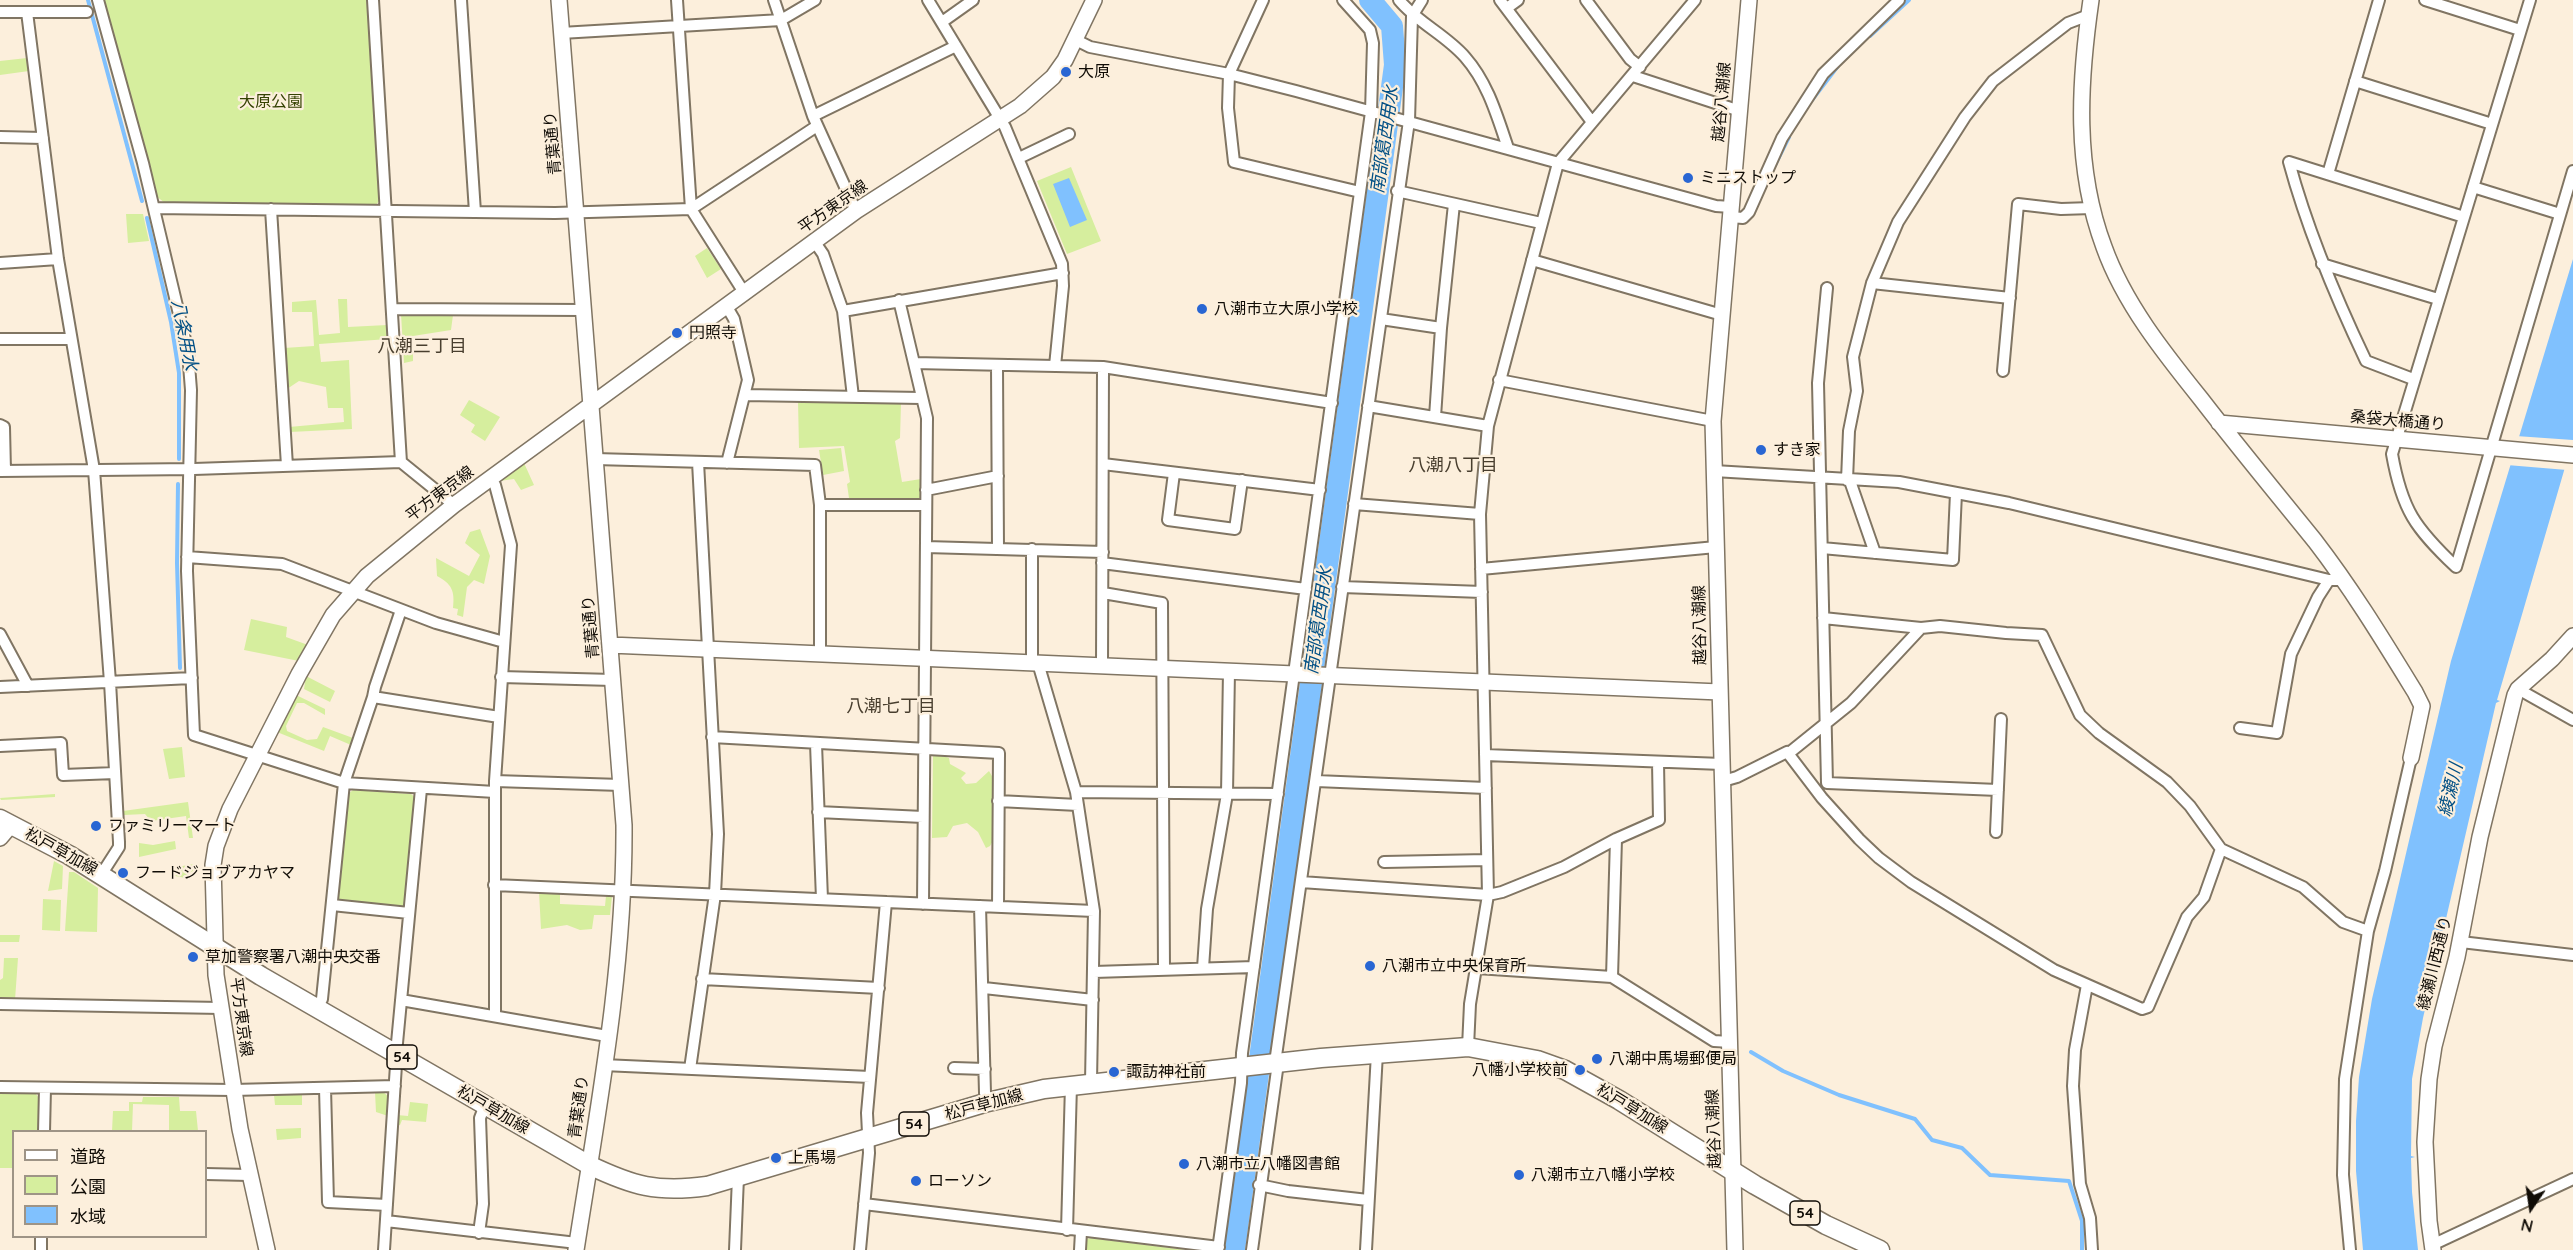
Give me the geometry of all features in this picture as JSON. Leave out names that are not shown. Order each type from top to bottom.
[{"type":"main road","name":"松戸草加線","points":[[4,828],[101,875],[215,949],[589,1165],[630,1183],[666,1189],[707,1186],[988,1102],[1071,1085],[1377,1053],[1468,1047],[1537,1060],[1565,1070],[1733,1172],[1826,1225],[1880,1250]]},
{"type":"street","points":[[98,0],[154,208],[188,352],[191,390],[187,557],[194,735],[344,783],[421,789],[621,785]]},
{"type":"street","points":[[373,0],[401,462]]},
{"type":"street","points":[[461,0],[475,212]]},
{"type":"street","name":"青葉通り","points":[[559,0],[624,825],[624,891],[619,951],[577,1247]]},
{"type":"street","points":[[677,0],[691,209],[744,294]]},
{"type":"street","points":[[774,0],[815,121],[856,211]]},
{"type":"street","points":[[561,33],[781,20],[815,0]]},
{"type":"street","points":[[928,0],[1000,118],[1019,158],[1062,264],[1055,366]]},
{"type":"street","points":[[942,22],[973,0]]},
{"type":"street","name":"平方東京線","points":[[267,1250],[249,1175],[233,1090],[216,975],[212,879],[216,846],[256,756],[333,615],[352,590],[454,505],[856,211],[1020,106],[1053,77],[1076,40],[1094,0]]},
{"type":"street","points":[[1263,0],[1229,74],[1228,108],[1234,162],[1360,192]]},
{"type":"street","points":[[864,1204],[1218,1249],[1244,1067],[1254,967],[1360,192],[1374,113],[1373,43],[1365,24],[1343,0]]},
{"type":"street","points":[[1399,0],[1412,16],[1464,55],[1490,94],[1508,148]]},
{"type":"street","points":[[1252,1250],[1275,1063],[1381,319],[1406,121],[1412,16],[1422,0]]},
{"type":"street","points":[[1518,0],[1504,4],[1592,122]]},
{"type":"street","points":[[1586,0],[1630,59],[1636,71],[1740,111]]},
{"type":"street","points":[[1468,1047],[1470,1004],[1488,895],[1480,514],[1488,426],[1558,163],[1695,0]]},
{"type":"street","name":"越谷八潮線","points":[[1735,1250],[1713,421],[1749,0]]},
{"type":"street","points":[[1076,40],[1090,47],[1111,52],[1229,74],[1508,148],[1716,206],[1743,218],[1749,212],[1782,138],[1823,74],[1899,0]]},
{"type":"street","points":[[2328,174],[2379,0]]},
{"type":"street","points":[[2425,0],[2520,30]]},
{"type":"street","points":[[2530,0],[2392,454],[2398,484],[2410,516],[2456,567],[2496,448],[2573,171]]},
{"type":"street","points":[[2090,8],[2081,119],[2082,156],[2092,208],[2103,247],[2120,284],[2177,370],[2337,580],[2363,608],[2421,706],[2385,871],[2368,931],[2345,1079],[2343,1175],[2350,1250]]},
{"type":"street","points":[[1875,553],[1849,480],[1849,431],[1857,392],[1853,357],[1872,283],[1898,222],[1965,117],[1993,81],[2090,8]]},
{"type":"street","points":[[0,12],[87,12]]},
{"type":"street","points":[[27,12],[58,259],[94,470],[119,842],[119,847],[101,875]]},
{"type":"street","points":[[154,208],[386,212],[577,212],[691,209],[815,121],[956,46]]},
{"type":"street","points":[[2355,81],[2492,124]]},
{"type":"street","points":[[1019,158],[1069,135]]},
{"type":"street","points":[[0,137],[43,138]]},
{"type":"street","points":[[2413,379],[2366,362],[2322,264],[2302,212],[2289,162],[2464,217]]},
{"type":"street","points":[[2473,188],[2560,214]]},
{"type":"street","points":[[1397,191],[1541,223]]},
{"type":"street","points":[[1435,417],[1441,328],[1454,204]]},
{"type":"street","points":[[2003,371],[2018,204],[2061,209],[2092,208]]},
{"type":"street","points":[[271,209],[287,466]]},
{"type":"street","points":[[814,241],[823,254],[843,310],[853,397]]},
{"type":"street","points":[[0,264],[58,259]]},
{"type":"street","points":[[1532,260],[1722,315]]},
{"type":"street","points":[[2322,264],[2438,299]]},
{"type":"street","points":[[843,310],[1063,273]]},
{"type":"street","points":[[1872,283],[2010,298]]},
{"type":"street","points":[[1827,288],[1818,383],[1827,783],[1998,789]]},
{"type":"street","points":[[899,300],[927,418],[923,904]]},
{"type":"street","points":[[727,307],[735,319],[748,380],[727,463]]},
{"type":"street","points":[[392,309],[584,310]]},
{"type":"street","points":[[1381,319],[1441,328]]},
{"type":"street","points":[[0,339],[71,339]]},
{"type":"street","points":[[914,363],[1103,367],[1332,403]]},
{"type":"street","points":[[998,365],[998,549]]},
{"type":"street","points":[[1102,666],[1103,367]]},
{"type":"street","points":[[1499,380],[1713,421]]},
{"type":"street","points":[[745,395],[921,398]]},
{"type":"street","points":[[1368,406],[1488,426]]},
{"type":"street","name":"桑袋大橋通り","points":[[2219,423],[2573,455]]},
{"type":"street","points":[[0,425],[4,427],[2,471],[188,469],[401,462],[454,505]]},
{"type":"street","points":[[595,459],[815,465],[820,505],[820,653]]},
{"type":"street","points":[[690,1069],[715,894],[718,834],[698,462]]},
{"type":"street","points":[[1103,464],[1320,489]]},
{"type":"street","points":[[1714,471],[1899,482],[2009,503],[2337,580]]},
{"type":"street","points":[[1174,473],[1168,520],[1235,528],[1242,480]]},
{"type":"street","points":[[926,490],[998,476]]},
{"type":"street","points":[[491,479],[495,485],[511,545],[495,786],[495,1016]]},
{"type":"street","points":[[1822,548],[1953,560],[1956,493]]},
{"type":"street","points":[[1354,504],[1480,514]]},
{"type":"street","points":[[820,505],[926,505]]},
{"type":"street","points":[[926,547],[1032,549],[1306,589]]},
{"type":"street","points":[[1481,569],[1716,547]]},
{"type":"street","points":[[1032,549],[1035,663],[1076,792],[1094,911],[1091,1082]]},
{"type":"street","points":[[187,557],[273,562],[401,610],[504,642]]},
{"type":"street","points":[[2240,728],[2277,733],[2291,654],[2318,597],[2337,580]]},
{"type":"street","points":[[1342,587],[1482,592]]},
{"type":"street","points":[[1103,593],[1162,603],[1164,969]]},
{"type":"street","points":[[317,1008],[322,999],[344,783],[401,610]]},
{"type":"street","points":[[1823,618],[1921,628],[1940,626],[2042,635],[2080,714],[2099,733],[2167,782],[2190,806],[2221,849],[2303,887],[2343,922],[2368,931]]},
{"type":"street","points":[[1723,781],[1737,777],[1788,753],[1827,725],[1851,703],[1921,628]]},
{"type":"street","points":[[0,634],[28,686]]},
{"type":"street","points":[[2571,642],[2518,689],[2573,720]]},
{"type":"street","points":[[610,645],[1720,692]]},
{"type":"street","points":[[1203,968],[1208,909],[1227,794],[1229,671]]},
{"type":"street","points":[[501,677],[613,680]]},
{"type":"street","points":[[0,687],[192,678]]},
{"type":"street","name":"綾瀬川西通り","points":[[2432,1247],[2426,1172],[2429,1079],[2438,1026],[2461,942],[2480,837],[2512,701],[2518,689]]},
{"type":"street","points":[[373,697],[499,717]]},
{"type":"street","points":[[1996,832],[2001,719]]},
{"type":"street","points":[[712,737],[999,753],[998,907]]},
{"type":"street","points":[[0,746],[61,742],[63,775],[115,772]]},
{"type":"street","points":[[816,744],[822,899]]},
{"type":"street","points":[[1788,753],[1821,798],[1879,858],[1911,882],[2025,953],[2087,985],[2142,1009],[2148,1006],[2187,917],[2204,897],[2221,849]]},
{"type":"street","points":[[1485,755],[1722,764]]},
{"type":"street","points":[[1301,882],[1488,895],[1502,892],[1564,867],[1616,839],[1659,820],[1658,762]]},
{"type":"street","points":[[1316,781],[1486,788]]},
{"type":"street","points":[[384,1250],[397,1043],[421,789]]},
{"type":"street","points":[[1076,792],[1278,794]]},
{"type":"street","points":[[998,801],[1078,806]]},
{"type":"street","points":[[818,812],[923,817]]},
{"type":"street","points":[[1612,976],[1616,839]]},
{"type":"street","points":[[1384,862],[1487,860]]},
{"type":"street","points":[[494,885],[1094,911]]},
{"type":"street","points":[[860,1250],[869,1153],[867,1138],[870,1077],[885,902]]},
{"type":"street","points":[[332,905],[409,913]]},
{"type":"street","points":[[980,906],[988,1102]]},
{"type":"street","points":[[2461,942],[2573,955]]},
{"type":"street","points":[[1094,972],[1254,967]]},
{"type":"street","points":[[1477,968],[1612,976],[1714,1041],[1730,1042]]},
{"type":"street","points":[[702,979],[879,988]]},
{"type":"street","points":[[2087,985],[2075,1050],[2073,1086],[2080,1184],[2090,1218],[2092,1250]]},
{"type":"street","points":[[984,988],[1093,1000]]},
{"type":"street","points":[[401,1000],[607,1036]]},
{"type":"street","points":[[0,1004],[221,1008]]},
{"type":"street","points":[[1366,1250],[1377,1053]]},
{"type":"street","points":[[603,1065],[870,1077]]},
{"type":"street","points":[[954,1068],[985,1069]]},
{"type":"street","points":[[1067,1230],[1071,1085]]},
{"type":"street","points":[[0,1087],[233,1090],[395,1086]]},
{"type":"street","points":[[44,1130],[45,1088]]},
{"type":"street","points":[[325,1088],[328,1202],[387,1205]]},
{"type":"street","points":[[479,1233],[483,1204],[480,1118],[485,1105]]},
{"type":"street","points":[[207,1174],[249,1175]]},
{"type":"street","points":[[735,1250],[738,1177]]},
{"type":"street","points":[[2432,1247],[2573,1179]]},
{"type":"street","points":[[1259,1185],[1288,1191],[1368,1200]]},
{"type":"street","points":[[386,1221],[577,1247]]},
{"type":"street","points":[[1080,1250],[1082,1232]]},
{"type":"green space","name":"大原公園","points":[[103,0],[368,0],[380,200],[375,206],[165,203],[156,196]]},
{"type":"green space","points":[[27,58],[29,71],[0,75],[0,61]]},
{"type":"green space","points":[[1071,167],[1101,241],[1067,254],[1037,181]]},
{"type":"green space","points":[[126,214],[143,214],[149,241],[128,243]]},
{"type":"green space","points":[[707,248],[721,269],[707,278],[695,256]]},
{"type":"green space","points":[[338,299],[347,299],[348,327],[387,325],[388,339],[319,344],[321,362],[349,360],[352,429],[290,432],[289,427],[344,422],[343,408],[328,408],[326,387],[299,381],[287,389],[284,348],[314,346],[312,312],[292,312],[292,302],[316,300],[319,335],[340,333]]},
{"type":"green space","points":[[401,314],[453,315],[451,330],[413,336],[413,361],[404,363]]},
{"type":"green space","points":[[469,400],[500,417],[485,441],[471,432],[475,425],[460,415]]},
{"type":"green space","points":[[798,401],[901,403],[900,438],[895,441],[902,482],[921,479],[921,500],[849,498],[847,484],[850,482],[844,446],[799,448]]},
{"type":"green space","points":[[841,448],[844,471],[823,475],[819,450]]},
{"type":"green space","points":[[524,463],[534,485],[521,490],[514,479],[499,481]]},
{"type":"green space","points":[[480,529],[490,556],[484,584],[474,580],[467,587],[463,617],[457,615],[458,609],[453,608],[453,593],[449,585],[437,576],[436,558],[469,576],[480,555],[465,543],[470,532]]},
{"type":"green space","points":[[251,619],[287,627],[286,637],[308,645],[299,661],[244,650]]},
{"type":"green space","points":[[306,676],[335,691],[330,702],[304,689]]},
{"type":"green space","points":[[296,695],[325,709],[325,715],[304,703],[297,703],[286,726],[287,731],[307,740],[317,739],[323,727],[353,738],[351,745],[330,736],[324,751],[277,732]]},
{"type":"green space","points":[[182,747],[185,777],[169,779],[163,749]]},
{"type":"green space","points":[[940,755],[949,758],[950,764],[966,773],[961,778],[966,784],[976,783],[989,771],[993,778],[993,841],[990,846],[986,848],[978,832],[967,823],[953,826],[947,837],[932,838],[933,756]]},
{"type":"green space","points":[[353,790],[411,794],[416,798],[405,904],[401,908],[342,902],[338,898],[348,794]]},
{"type":"green space","points":[[55,794],[55,797],[1,800],[0,798]]},
{"type":"green space","points":[[188,802],[193,838],[189,838],[186,816],[151,821],[145,814],[124,815],[123,811]]},
{"type":"green space","points":[[175,841],[176,849],[139,857],[139,843],[153,845]]},
{"type":"green space","points":[[54,861],[63,866],[62,889],[48,891]]},
{"type":"green space","points":[[195,864],[195,871],[191,872],[191,879],[170,875],[170,868]]},
{"type":"green space","points":[[69,872],[74,872],[98,888],[97,932],[65,931]]},
{"type":"green space","points":[[539,892],[560,893],[560,904],[605,906],[606,896],[612,896],[610,915],[594,915],[592,929],[580,930],[567,925],[541,929]]},
{"type":"green space","points":[[43,899],[61,900],[60,931],[42,930]]},
{"type":"green space","points":[[0,935],[20,935],[19,942],[0,942]]},
{"type":"green space","points":[[4,958],[18,958],[15,1000],[0,1000],[0,980],[3,978]]},
{"type":"green space","points":[[375,1092],[383,1092],[389,1097],[388,1116],[376,1112]]},
{"type":"green space","points":[[0,1093],[35,1093],[39,1098],[39,1130],[12,1130],[12,1168],[0,1168]]},
{"type":"green space","points":[[302,1094],[302,1105],[275,1105],[274,1095]]},
{"type":"green space","points":[[143,1097],[179,1097],[180,1111],[196,1111],[198,1130],[169,1130],[169,1105],[133,1104],[132,1130],[112,1130],[113,1111],[129,1111],[129,1102],[142,1102]]},
{"type":"green space","points":[[410,1102],[428,1104],[426,1122],[402,1120],[400,1125],[397,1125],[397,1115],[408,1116]]},
{"type":"green space","points":[[301,1128],[301,1138],[277,1140],[276,1129]]},
{"type":"green space","points":[[1087,1239],[1187,1250],[1086,1250]]},
{"type":"water","points":[[1069,178],[1087,220],[1070,227],[1053,184]]},
{"type":"water","name":"綾瀬川","points":[[2573,259],[2573,440],[2497,700],[2500,701],[2496,703],[2423,1018],[2412,1079],[2411,1156],[2415,1157],[2411,1158],[2412,1192],[2418,1250],[2363,1250],[2356,1171],[2356,1121],[2359,1077],[2372,999],[2451,661]]},
{"type":"pier","points":[[2516,436],[2573,440],[2573,450],[2567,470],[2507,465]]},
{"type":"waterway","name":"八条用水","points":[[88,0],[142,201]]},
{"type":"waterway","name":"南部葛西用水","points":[[1234,1250],[1395,65],[1392,26],[1370,0]]},
{"type":"waterway","points":[[1870,36],[1909,0]]},
{"type":"waterway","points":[[1812,100],[1838,66]]},
{"type":"waterway","points":[[1775,165],[1789,137]]},
{"type":"waterway","name":"八条用水","points":[[147,218],[171,322],[179,373],[179,459]]},
{"type":"waterway","name":"八条用水","points":[[178,484],[177,563],[180,668]]},
{"type":"waterway","points":[[1751,1052],[1783,1071],[1839,1095],[1915,1119],[1932,1140],[1962,1148],[1990,1175],[2069,1181],[2082,1221],[2082,1250]]},
{"type":"place","name":"大原","points":[[1066,72]]},
{"type":"place","name":"ミニストップ","points":[[1688,178]]},
{"type":"place","name":"八潮市立大原小学校","points":[[1202,309]]},
{"type":"place","name":"円照寺","points":[[677,333]]},
{"type":"place","name":"すき家","points":[[1761,450]]},
{"type":"place","name":"ファミリーマート","points":[[96,826]]},
{"type":"place","name":"フードジョブアカヤマ","points":[[123,873]]},
{"type":"place","name":"草加警察署八潮中央交番","points":[[193,957]]},
{"type":"place","name":"八潮市立中央保育所","points":[[1370,966]]},
{"type":"place","name":"八潮中馬場郵便局","points":[[1597,1059]]},
{"type":"place","name":"八幡小学校前","points":[[1580,1070]]},
{"type":"place","name":"諏訪神社前","points":[[1114,1072]]},
{"type":"place","name":"上馬場","points":[[776,1158]]},
{"type":"place","name":"八潮市立八幡図書館","points":[[1184,1164]]},
{"type":"place","name":"八潮市立八幡小学校","points":[[1519,1175]]},
{"type":"place","name":"ローソン","points":[[916,1181]]},
{"type":"district","name":"八潮三丁目","points":[[422,347]]},
{"type":"district","name":"八潮八丁目","points":[[1453,466]]},
{"type":"district","name":"八潮七丁目","points":[[891,707]]}]
